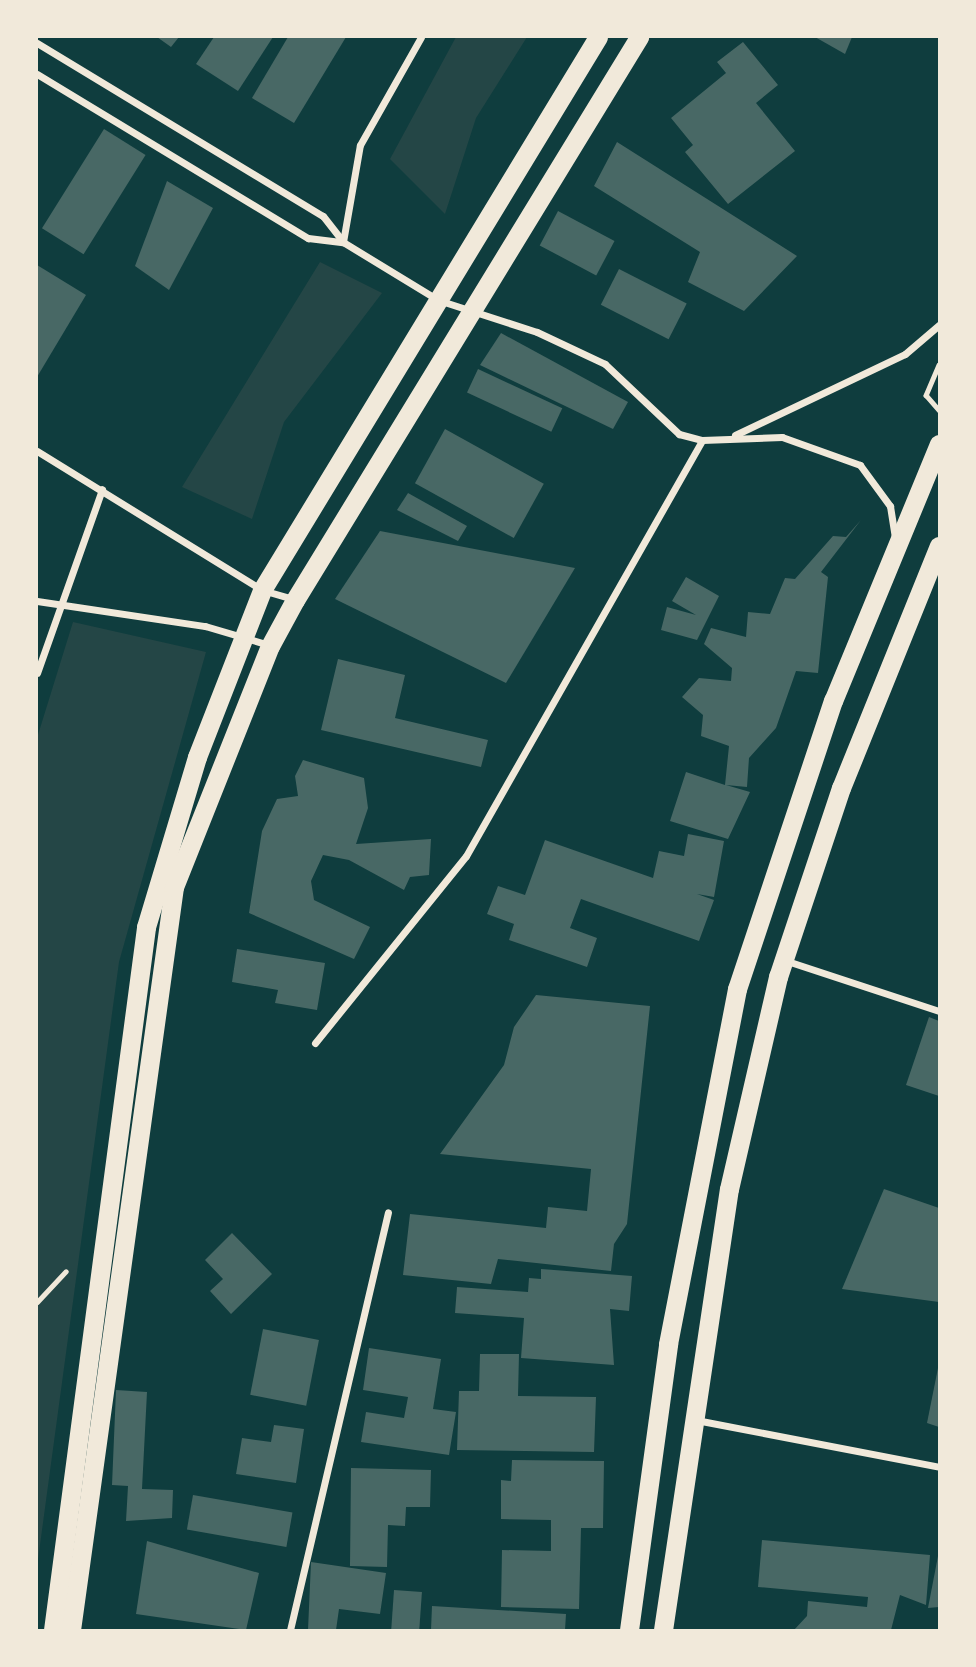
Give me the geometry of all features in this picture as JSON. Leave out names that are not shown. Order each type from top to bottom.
[{"type":"highway","points":[[53,1630],[68,1583],[139,1051],[146,927],[240,633],[262,590],[598,37]]},
{"type":"highway","points":[[139,1051],[174,887],[270,646],[295,600],[639,37]]},
{"type":"highway","points":[[629,1630],[668,1344],[737,989],[796,802],[897,542],[939,443]]},
{"type":"highway","points":[[663,1630],[729,1189],[783,960],[841,788],[938,551]]},
{"type":"highway","points":[[68,1583],[71,1630]]},
{"type":"street","points":[[343,242],[360,145],[421,37]]},
{"type":"street","points":[[37,43],[323,216],[343,242],[438,300],[471,313],[537,332],[605,364],[679,433],[702,440],[782,437],[860,465],[890,506],[897,542]]},
{"type":"street","points":[[37,74],[307,238],[343,242]]},
{"type":"street","points":[[730,437],[905,355],[939,324]]},
{"type":"street","points":[[315,1043],[466,856],[702,440]]},
{"type":"street","points":[[37,451],[262,590],[295,600]]},
{"type":"street","points":[[37,673],[60,600],[102,489]]},
{"type":"street","points":[[37,601],[60,600],[240,633],[270,646]]},
{"type":"street","points":[[783,960],[939,1010]]},
{"type":"street","points":[[290,1630],[388,1212]]},
{"type":"street","points":[[693,1419],[939,1467]]},
{"type":"lane","points":[[37,1302],[65,1271]]},
{"type":"path","points":[[939,365],[926,396],[939,410]]},
{"type":"shaded area","points":[[456,37],[527,37],[476,118],[445,214],[390,159]]},
{"type":"shaded area","points":[[320,262],[382,293],[284,422],[252,519],[182,487]]},
{"type":"shaded area","points":[[73,622],[206,652],[119,962],[37,1567],[37,738]]},
{"type":"building","points":[[157,37],[179,37],[171,47]]},
{"type":"building","points":[[214,37],[273,37],[238,91],[196,64]]},
{"type":"building","points":[[288,37],[346,37],[294,123],[252,98]]},
{"type":"building","points":[[815,37],[852,37],[845,54]]},
{"type":"building","points":[[743,42],[778,85],[756,103],[795,151],[728,204],[685,152],[693,145],[671,118],[726,73],[717,62]]},
{"type":"building","points":[[104,129],[146,155],[84,254],[42,228]]},
{"type":"building","points":[[617,142],[797,256],[744,311],[688,282],[700,252],[594,186]]},
{"type":"building","points":[[167,181],[213,208],[169,290],[135,266]]},
{"type":"building","points":[[558,211],[615,241],[596,275],[540,245]]},
{"type":"building","points":[[37,265],[86,295],[37,377]]},
{"type":"building","points":[[619,269],[687,304],[669,339],[601,305]]},
{"type":"building","points":[[501,333],[628,402],[613,429],[480,365]]},
{"type":"building","points":[[478,369],[562,408],[551,432],[467,393]]},
{"type":"building","points":[[445,429],[544,484],[514,538],[415,483]]},
{"type":"building","points":[[408,493],[467,526],[458,541],[397,510]]},
{"type":"building","points":[[861,520],[821,572],[828,577],[818,673],[796,671],[776,728],[749,758],[747,787],[726,785],[750,792],[728,839],[670,821],[686,772],[725,785],[729,746],[701,736],[703,715],[682,697],[699,678],[731,681],[732,668],[704,644],[711,628],[746,637],[748,612],[770,614],[785,578],[795,579],[833,536],[846,537]]},
{"type":"building","points":[[380,531],[575,568],[506,683],[335,599]]},
{"type":"building","points":[[686,577],[719,596],[697,640],[661,630],[667,607],[696,615],[672,601]]},
{"type":"building","points":[[338,659],[405,675],[395,718],[488,740],[481,767],[321,730]]},
{"type":"building","points":[[303,760],[364,778],[368,808],[356,844],[431,839],[429,875],[410,877],[404,890],[349,860],[323,855],[311,881],[314,900],[370,927],[354,959],[249,913],[262,831],[277,799],[298,796],[295,776]]},
{"type":"building","points":[[688,834],[724,841],[714,897],[697,894],[714,900],[699,941],[581,899],[570,928],[597,938],[587,967],[509,940],[514,924],[487,914],[498,886],[525,895],[545,840],[653,878],[659,851],[684,856]]},
{"type":"building","points":[[237,949],[325,963],[317,1010],[275,1003],[278,990],[232,982]]},
{"type":"building","points":[[536,995],[650,1006],[627,1224],[614,1244],[611,1271],[498,1259],[491,1284],[403,1275],[410,1214],[546,1228],[548,1207],[587,1211],[591,1169],[440,1154],[504,1065],[514,1027]]},
{"type":"building","points":[[929,1017],[939,1021],[939,1096],[906,1085]]},
{"type":"building","points":[[884,1189],[939,1208],[939,1302],[842,1289]]},
{"type":"building","points":[[232,1233],[272,1274],[231,1314],[210,1291],[223,1279],[205,1260]]},
{"type":"building","points":[[541,1269],[632,1276],[629,1311],[610,1309],[614,1365],[521,1358],[524,1318],[455,1313],[457,1287],[528,1292],[529,1278],[541,1279]]},
{"type":"building","points":[[263,1329],[319,1340],[306,1406],[250,1395]]},
{"type":"building","points":[[369,1348],[441,1359],[433,1409],[456,1412],[449,1455],[361,1442],[366,1412],[404,1418],[408,1397],[363,1390]]},
{"type":"building","points":[[480,1354],[519,1354],[518,1396],[596,1397],[594,1452],[457,1450],[459,1391],[479,1391]]},
{"type":"building","points":[[939,1363],[939,1427],[927,1423]]},
{"type":"building","points":[[116,1390],[147,1392],[142,1489],[173,1490],[172,1518],[126,1521],[128,1486],[112,1485]]},
{"type":"building","points":[[274,1425],[304,1429],[296,1483],[236,1474],[242,1438],[271,1442]]},
{"type":"building","points":[[512,1460],[604,1461],[603,1528],[581,1528],[579,1609],[501,1607],[502,1550],[551,1551],[551,1520],[501,1519],[501,1480],[511,1481]]},
{"type":"building","points":[[351,1468],[431,1470],[430,1507],[406,1507],[405,1526],[388,1525],[387,1567],[350,1566]]},
{"type":"building","points":[[193,1495],[292,1513],[286,1547],[187,1529]]},
{"type":"building","points":[[762,1540],[930,1555],[926,1605],[900,1595],[891,1630],[794,1630],[807,1616],[808,1601],[867,1607],[868,1597],[758,1587]]},
{"type":"building","points":[[147,1541],[259,1573],[246,1630],[136,1614]]},
{"type":"building","points":[[938,1556],[939,1607],[928,1608]]},
{"type":"building","points":[[311,1562],[386,1573],[380,1614],[339,1609],[336,1630],[308,1630]]},
{"type":"building","points":[[394,1590],[422,1592],[419,1630],[391,1630]]},
{"type":"building","points":[[432,1606],[566,1614],[565,1630],[431,1630]]}]
